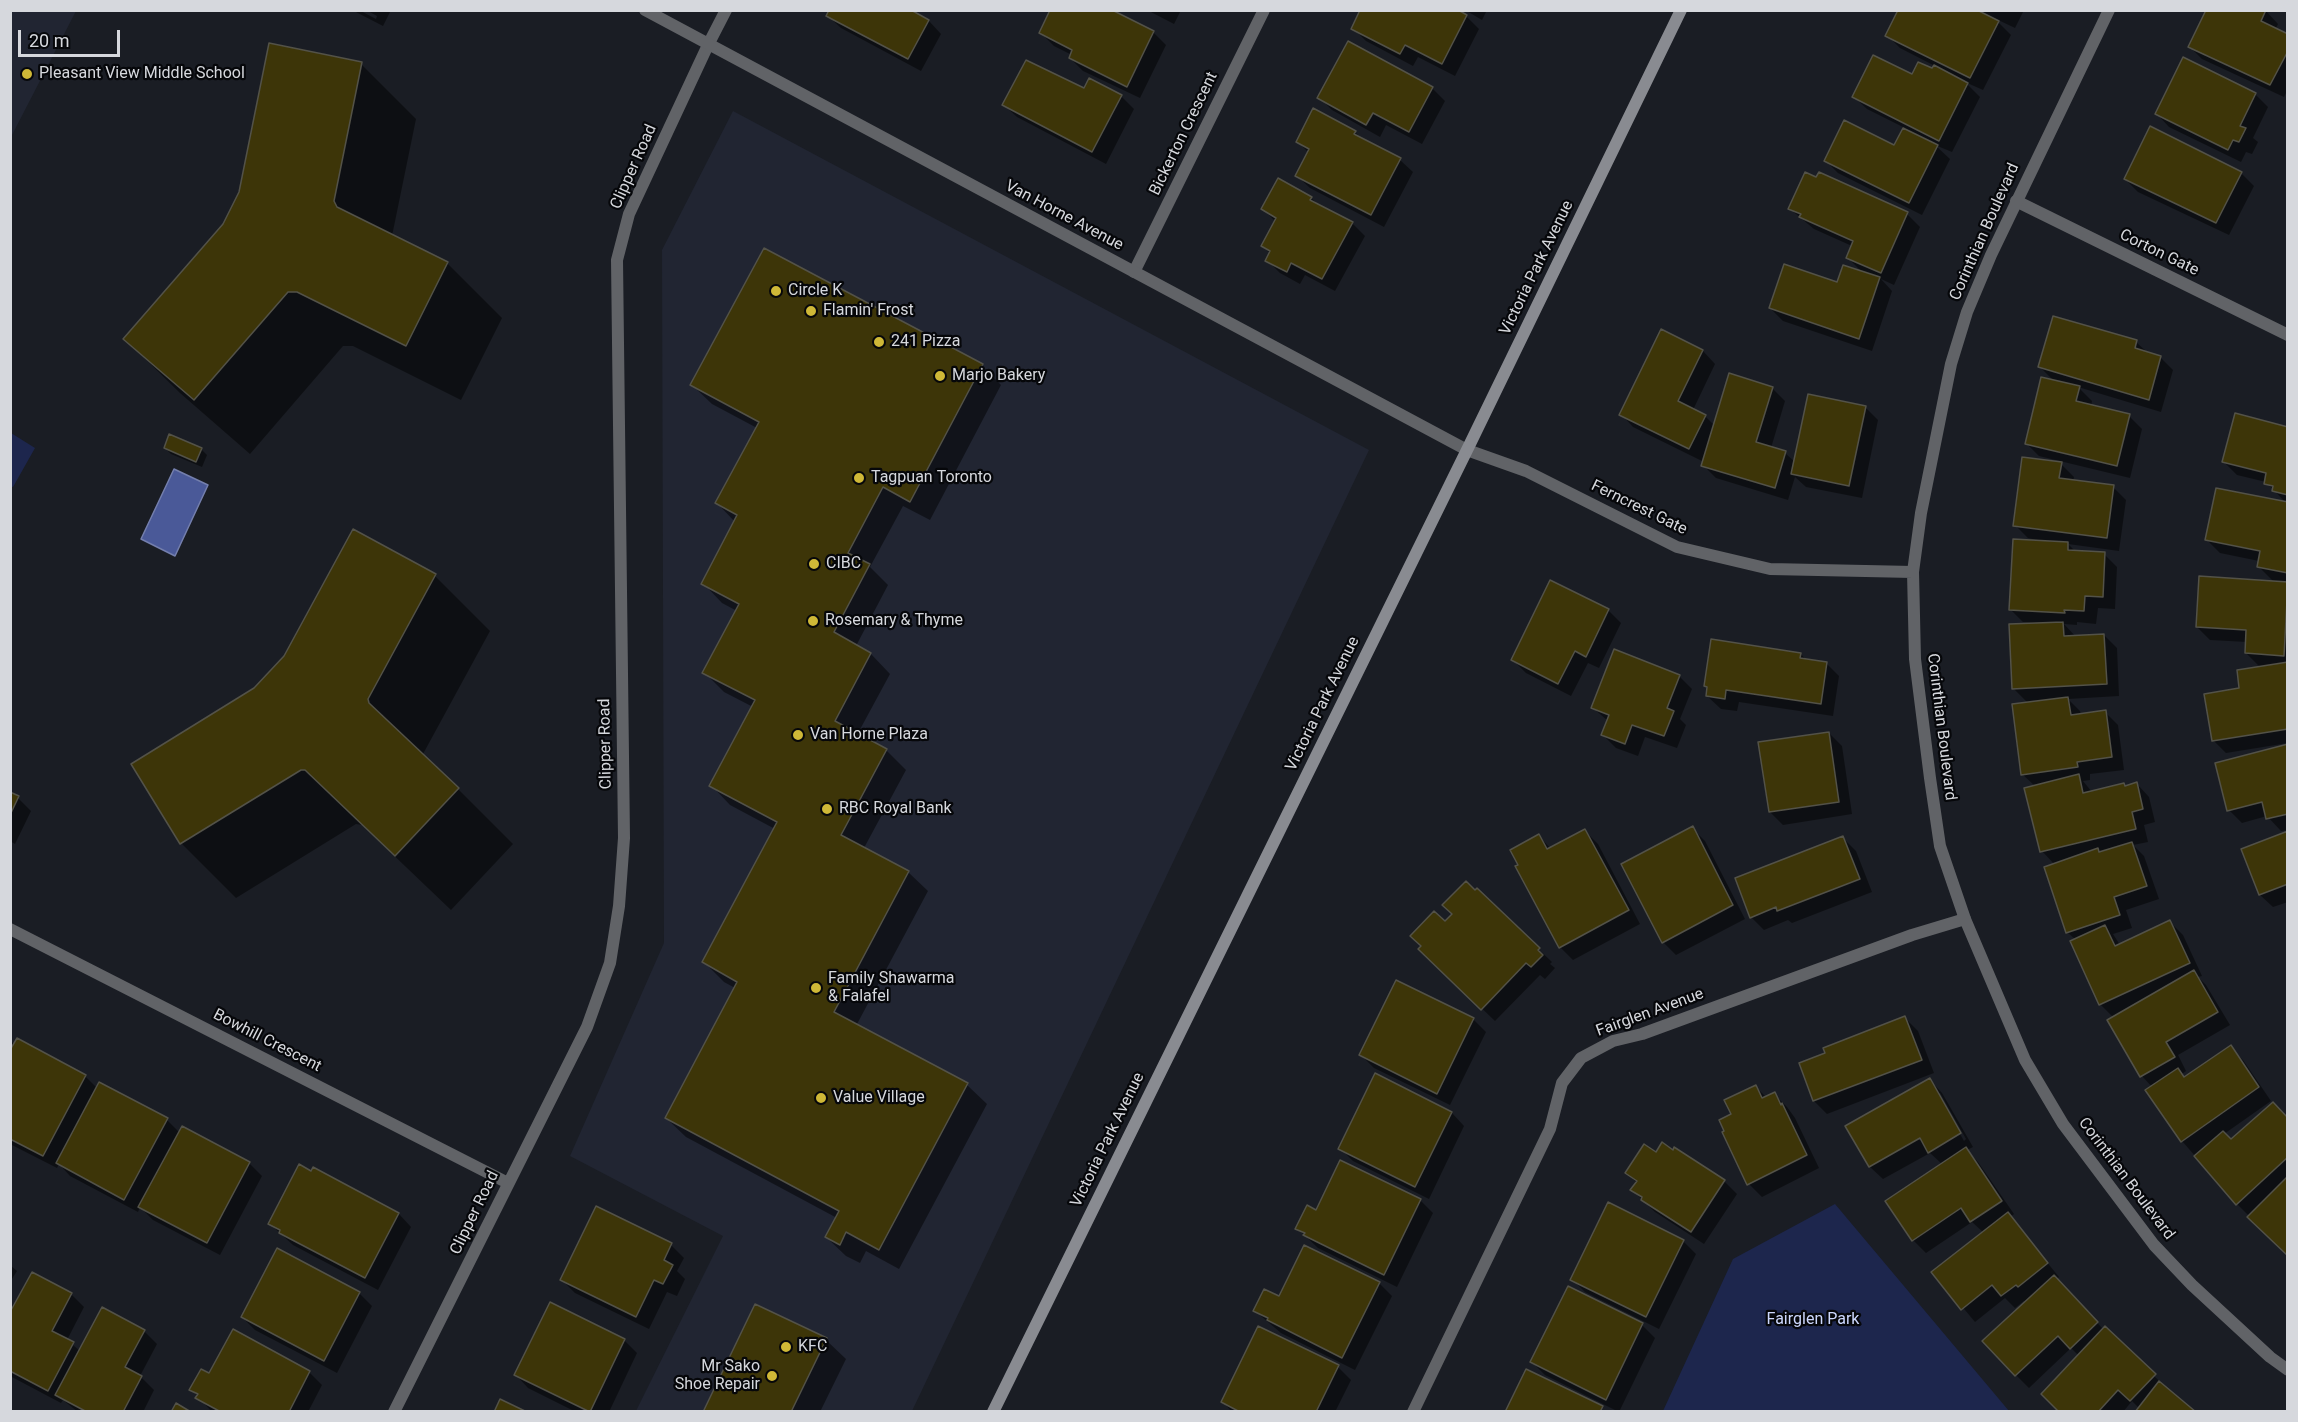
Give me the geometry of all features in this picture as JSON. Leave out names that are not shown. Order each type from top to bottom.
[{"type":"main road","name":"Victoria Park Avenue","points":[[993,1412],[1681,10]]},
{"type":"street","name":"Van Horne Avenue","points":[[645,10],[1467,450]]},
{"type":"street","name":"Clipper Road","points":[[394,1412],[588,1027],[610,963],[619,906],[624,838],[617,260],[629,214],[726,10]]},
{"type":"street","name":"Bickerton Crescent","points":[[1134,272],[1264,10]]},
{"type":"street","name":"Corinthian Boulevard","points":[[2109,10],[2016,201],[1967,312],[1952,364],[1921,513],[1913,572],[1915,659],[1940,846],[1965,919],[2025,1060],[2070,1133],[2154,1245],[2192,1286],[2270,1358],[2288,1370]]},
{"type":"street","name":"Corton Gate","points":[[2016,201],[2288,335]]},
{"type":"street","name":"Ferncrest Gate","points":[[1467,450],[1526,471],[1677,547],[1770,569],[1913,572]]},
{"type":"street","name":"Fairglen Avenue","points":[[1413,1412],[1550,1129],[1562,1083],[1581,1058],[1613,1041],[1642,1034],[1912,935],[1965,919]]},
{"type":"street","name":"Bowhill Crescent","points":[[10,928],[508,1184]]},
{"type":"shaded area","name":"Pleasant View Middle School","points":[[10,11],[76,11],[11,137]]},
{"type":"shaded area","points":[[733,111],[1369,450],[912,1411],[636,1411],[723,1236],[570,1156],[664,943],[662,250]]},
{"type":"shaded area","points":[[174,469],[208,485],[175,556],[141,539]]},
{"type":"green space","points":[[11,433],[35,448],[13,487],[10,486]]},
{"type":"green space","name":"Fairglen Park","points":[[1835,1204],[2009,1411],[1663,1411],[1733,1259]]},
{"type":"building","points":[[829,10],[911,10],[929,20],[908,59],[826,16]]},
{"type":"building","points":[[1050,10],[1112,10],[1154,31],[1127,87],[1069,58],[1072,50],[1039,33]]},
{"type":"building","points":[[1360,10],[1458,10],[1467,15],[1442,64],[1405,45],[1400,54],[1351,29]]},
{"type":"building","points":[[1898,10],[1977,10],[1999,21],[1970,78],[1885,36]]},
{"type":"building","points":[[2206,10],[2266,10],[2261,21],[2288,34],[2288,51],[2270,85],[2188,47]]},
{"type":"building","points":[[1348,41],[1433,87],[1409,132],[1373,113],[1366,125],[1317,98]]},
{"type":"building","points":[[269,43],[362,62],[334,201],[337,207],[448,262],[406,346],[297,292],[288,292],[194,400],[123,339],[223,224],[239,192]]},
{"type":"building","points":[[1873,55],[1912,74],[1918,62],[1932,68],[1934,65],[1968,83],[1939,141],[1852,97]]},
{"type":"building","points":[[2183,57],[2256,93],[2240,126],[2246,128],[2239,142],[2233,140],[2228,150],[2155,114]]},
{"type":"building","points":[[1026,60],[1084,88],[1089,78],[1122,95],[1092,152],[1002,105]]},
{"type":"building","points":[[1313,108],[1356,131],[1354,134],[1401,158],[1371,215],[1295,176],[1309,149],[1296,142]]},
{"type":"building","points":[[1844,120],[1894,145],[1903,128],[1938,145],[1909,203],[1824,161]]},
{"type":"building","points":[[2150,126],[2242,172],[2216,223],[2124,179]]},
{"type":"building","points":[[1805,172],[1816,177],[1819,172],[1908,212],[1881,273],[1846,258],[1853,241],[1799,217],[1801,214],[1788,209]]},
{"type":"building","points":[[1278,178],[1312,197],[1310,200],[1353,222],[1322,279],[1291,263],[1287,272],[1265,261],[1270,251],[1261,246],[1276,218],[1261,209]]},
{"type":"building","name":"Van Horne Plaza","points":[[764,248],[983,364],[910,502],[883,487],[848,553],[870,564],[834,632],[871,653],[835,721],[887,749],[841,835],[909,871],[834,1012],[968,1083],[879,1250],[846,1232],[840,1245],[825,1237],[839,1211],[665,1118],[737,982],[702,962],[777,822],[709,786],[755,700],[702,673],[739,604],[701,584],[737,515],[715,503],[759,422],[690,385]]},
{"type":"building","points":[[1784,264],[1837,282],[1843,265],[1880,277],[1859,339],[1769,308]]},
{"type":"building","points":[[2053,316],[2137,340],[2135,348],[2161,356],[2149,400],[2038,367]]},
{"type":"building","points":[[1661,329],[1703,350],[1678,401],[1706,415],[1689,449],[1619,415]]},
{"type":"building","points":[[1729,373],[1773,387],[1756,442],[1786,451],[1775,488],[1701,466]]},
{"type":"building","points":[[2041,377],[2080,386],[2076,401],[2130,414],[2117,466],[2025,444]]},
{"type":"building","points":[[1808,394],[1866,406],[1849,486],[1791,474]]},
{"type":"building","points":[[2235,413],[2288,427],[2288,495],[2272,491],[2273,486],[2264,484],[2266,473],[2222,462]]},
{"type":"building","points":[[169,434],[202,448],[196,462],[164,448]]},
{"type":"building","points":[[2022,457],[2062,462],[2059,478],[2114,485],[2107,538],[2013,526]]},
{"type":"building","points":[[2216,488],[2288,502],[2288,573],[2257,567],[2260,551],[2205,540]]},
{"type":"building","points":[[353,529],[436,574],[368,699],[369,703],[459,788],[395,856],[305,770],[301,770],[180,844],[131,764],[254,688],[284,656]]},
{"type":"building","points":[[2013,539],[2068,542],[2068,550],[2105,552],[2103,597],[2085,596],[2084,611],[2064,610],[2065,613],[2009,610]]},
{"type":"building","points":[[2199,576],[2288,582],[2284,656],[2245,653],[2246,630],[2196,627]]},
{"type":"building","points":[[1550,580],[1609,609],[1586,657],[1575,651],[1558,684],[1511,660]]},
{"type":"building","points":[[2063,622],[2064,636],[2104,634],[2107,684],[2012,689],[2009,624]]},
{"type":"building","points":[[1711,639],[1801,653],[1800,658],[1827,662],[1821,704],[1726,690],[1725,699],[1706,696],[1707,687],[1704,686]]},
{"type":"building","points":[[1614,649],[1680,675],[1667,708],[1674,711],[1664,736],[1632,725],[1625,744],[1601,735],[1609,715],[1591,708]]},
{"type":"building","points":[[2288,662],[2288,729],[2212,741],[2204,694],[2239,688],[2237,670]]},
{"type":"building","points":[[2068,697],[2071,715],[2106,710],[2112,757],[2077,762],[2078,767],[2021,775],[2012,704]]},
{"type":"building","points":[[1829,732],[1839,802],[1769,812],[1758,742]]},
{"type":"building","points":[[2288,744],[2288,814],[2266,819],[2262,802],[2227,811],[2215,763]]},
{"type":"building","points":[[2079,774],[2083,793],[2137,782],[2143,809],[2132,812],[2136,829],[2040,852],[2024,788]]},
{"type":"building","points":[[10,792],[19,796],[10,815]]},
{"type":"building","points":[[1693,826],[1733,905],[1662,943],[1621,864]]},
{"type":"building","points":[[1585,829],[1629,910],[1559,948],[1515,866],[1518,865],[1510,850],[1539,834],[1547,849]]},
{"type":"building","points":[[2288,831],[2288,884],[2259,895],[2241,849]]},
{"type":"building","points":[[1843,836],[1860,879],[1777,911],[1776,907],[1750,918],[1735,878]]},
{"type":"building","points":[[2132,842],[2147,886],[2114,897],[2120,915],[2066,933],[2044,867],[2098,848],[2099,852]]},
{"type":"building","points":[[1466,881],[1475,890],[1477,888],[1540,948],[1538,950],[1543,955],[1531,967],[1526,963],[1481,1010],[1418,949],[1421,946],[1410,936],[1434,911],[1445,921],[1452,914],[1442,905]]},
{"type":"building","points":[[2170,920],[2190,963],[2099,1005],[2070,941],[2105,925],[2115,946]]},
{"type":"building","points":[[2194,970],[2218,1012],[2166,1042],[2175,1057],[2140,1077],[2107,1020]]},
{"type":"building","points":[[1396,980],[1474,1018],[1437,1094],[1359,1055]]},
{"type":"building","points":[[1905,1016],[1922,1060],[1813,1101],[1799,1063],[1825,1053],[1823,1048]]},
{"type":"building","points":[[17,1038],[86,1075],[43,1156],[10,1139],[10,1050]]},
{"type":"building","points":[[2231,1045],[2259,1087],[2181,1142],[2145,1090],[2178,1068],[2184,1077]]},
{"type":"building","points":[[1375,1073],[1452,1112],[1415,1187],[1338,1149]]},
{"type":"building","points":[[1930,1078],[1961,1133],[1928,1153],[1920,1138],[1869,1167],[1845,1126]]},
{"type":"building","points":[[99,1082],[168,1118],[124,1200],[56,1163]]},
{"type":"building","points":[[1756,1085],[1762,1098],[1775,1092],[1807,1155],[1747,1185],[1722,1132],[1724,1131],[1719,1120],[1731,1114],[1724,1100]]},
{"type":"building","points":[[2273,1102],[2288,1118],[2288,1157],[2236,1205],[2194,1156],[2223,1131],[2231,1139]]},
{"type":"building","points":[[182,1126],[250,1162],[207,1243],[138,1207]]},
{"type":"building","points":[[1662,1142],[1673,1150],[1674,1147],[1725,1180],[1691,1232],[1641,1200],[1642,1197],[1630,1190],[1637,1181],[1625,1173],[1644,1144],[1656,1152]]},
{"type":"building","points":[[1966,1147],[2002,1201],[1970,1222],[1961,1208],[1912,1241],[1885,1201]]},
{"type":"building","points":[[1340,1160],[1421,1199],[1384,1275],[1295,1229],[1307,1205],[1316,1210]]},
{"type":"building","points":[[299,1164],[311,1171],[313,1167],[399,1213],[365,1278],[279,1233],[280,1230],[268,1224]]},
{"type":"building","points":[[2288,1176],[2288,1256],[2247,1217]]},
{"type":"building","points":[[1608,1202],[1684,1240],[1646,1317],[1570,1280]]},
{"type":"building","points":[[596,1206],[672,1243],[664,1260],[673,1265],[663,1284],[654,1280],[636,1317],[560,1280]]},
{"type":"building","points":[[2008,1212],[2048,1263],[2018,1287],[2016,1285],[2001,1296],[1992,1285],[1961,1310],[1931,1272]]},
{"type":"building","points":[[1304,1245],[1380,1282],[1342,1358],[1253,1311],[1264,1289],[1279,1296]]},
{"type":"building","points":[[277,1248],[360,1292],[324,1361],[241,1317]]},
{"type":"building","points":[[32,1272],[72,1293],[52,1331],[74,1342],[48,1391],[10,1371],[10,1312]]},
{"type":"building","points":[[2054,1275],[2098,1322],[2070,1349],[2058,1336],[2015,1376],[1982,1341]]},
{"type":"building","points":[[1568,1286],[1643,1323],[1606,1400],[1530,1362]]},
{"type":"building","points":[[550,1302],[625,1339],[590,1412],[514,1375]]},
{"type":"building","points":[[755,1304],[827,1338],[791,1412],[703,1412]]},
{"type":"building","points":[[102,1307],[145,1330],[125,1367],[142,1376],[123,1412],[87,1412],[55,1395]]},
{"type":"building","points":[[1258,1326],[1339,1365],[1316,1412],[1240,1412],[1221,1402]]},
{"type":"building","points":[[2105,1326],[2156,1374],[2130,1401],[2118,1390],[2098,1412],[2059,1412],[2041,1394]]},
{"type":"building","points":[[233,1329],[310,1371],[289,1412],[221,1412],[195,1398],[198,1394],[189,1390],[201,1369],[209,1373]]},
{"type":"building","points":[[1526,1369],[1603,1406],[1600,1412],[1505,1412]]},
{"type":"building","points":[[2159,1381],[2196,1412],[2135,1412]]},
{"type":"building","points":[[500,1399],[527,1412],[494,1412]]},
{"type":"building","points":[[176,1403],[191,1412],[171,1412]]},
{"type":"place","name":"Pleasant View Middle School","points":[[27,74]]},
{"type":"place","name":"Circle K","points":[[776,291]]},
{"type":"place","name":"Flamin' Frost","points":[[811,311]]},
{"type":"place","name":"241 Pizza","points":[[879,342]]},
{"type":"place","name":"Marjo Bakery","points":[[940,376]]},
{"type":"place","name":"Tagpuan Toronto","points":[[859,478]]},
{"type":"place","name":"CIBC","points":[[814,564]]},
{"type":"place","name":"Rosemary & Thyme","points":[[813,621]]},
{"type":"place","name":"Van Horne Plaza","points":[[798,735]]},
{"type":"place","name":"RBC Royal Bank","points":[[827,809]]},
{"type":"place","name":"Family Shawarma & Falafel","points":[[816,988]]},
{"type":"place","name":"Value Village","points":[[821,1098]]},
{"type":"place","name":"KFC","points":[[786,1347]]},
{"type":"place","name":"Mr Sako Shoe Repair","points":[[772,1376]]}]
